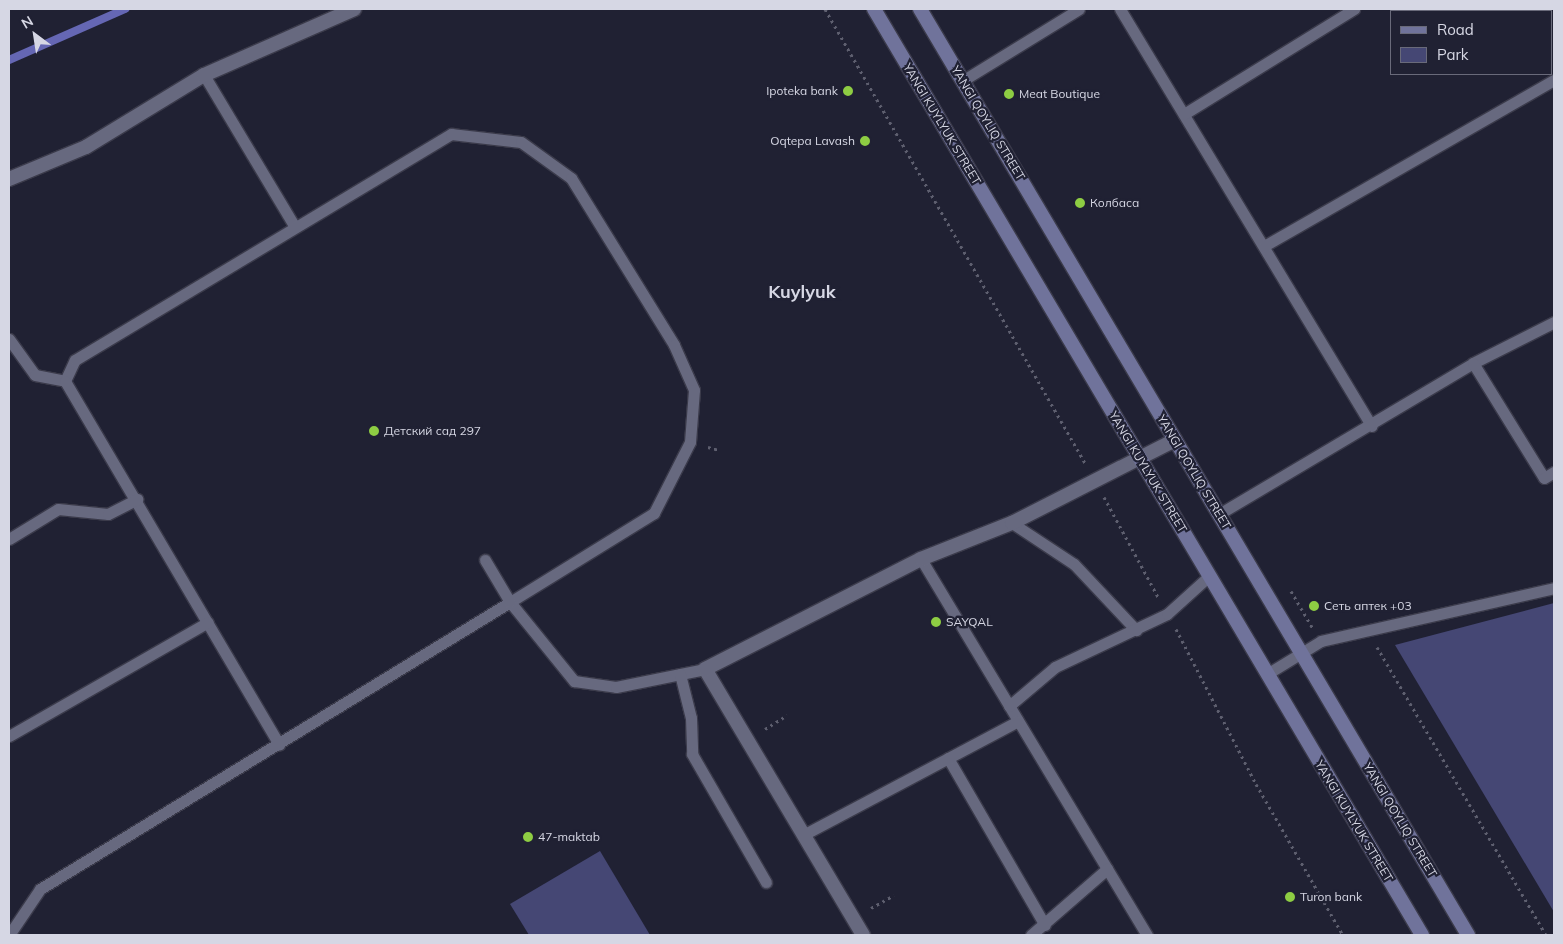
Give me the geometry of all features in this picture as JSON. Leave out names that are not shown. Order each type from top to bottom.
[{"type":"main road","name":"YANGI KUYLYUK STREET","points":[[874,9],[1422,935]]},
{"type":"main road","name":"YANGI QOYLIQ STREET","points":[[920,9],[1468,935]]},
{"type":"street","points":[[9,179],[86,146],[204,75],[354,9]]},
{"type":"street","points":[[863,935],[705,669],[921,559],[1012,523],[1140,460],[1175,440]]},
{"type":"lane","points":[[962,81],[1079,9]]},
{"type":"lane","points":[[1120,9],[1372,426]]},
{"type":"lane","points":[[1184,114],[1354,9]]},
{"type":"lane","points":[[204,75],[295,227]]},
{"type":"lane","points":[[1264,246],[1554,80]]},
{"type":"lane","points":[[9,935],[40,889],[280,745],[654,513],[677,475],[691,435],[694,390],[674,345],[571,178],[521,142],[451,134],[75,360],[65,381]]},
{"type":"lane","points":[[1219,514],[1372,426],[1473,363],[1554,322]]},
{"type":"lane","points":[[9,338],[35,375],[65,381],[137,498],[280,745]]},
{"type":"lane","points":[[1473,363],[1544,478],[1554,472]]},
{"type":"lane","points":[[9,539],[58,509],[108,514],[137,498]]},
{"type":"lane","points":[[1012,523],[1074,564],[1136,630]]},
{"type":"lane","points":[[921,559],[1147,935]]},
{"type":"lane","points":[[485,560],[510,602],[574,682],[616,687],[705,669]]},
{"type":"lane","points":[[1009,706],[1054,667],[1168,614],[1209,576]]},
{"type":"lane","points":[[1267,674],[1321,641],[1554,588]]},
{"type":"lane","points":[[9,736],[208,622]]},
{"type":"lane","points":[[680,674],[692,718],[692,754],[766,882]]},
{"type":"lane","points":[[803,835],[1018,721]]},
{"type":"lane","points":[[948,758],[1045,925]]},
{"type":"lane","points":[[1031,935],[1045,925],[1107,869]]},
{"type":"path","points":[[747,740],[787,715]]},
{"type":"path","points":[[853,919],[894,895]]},
{"type":"green space","points":[[1554,603],[1554,912],[1395,645]]},
{"type":"green space","points":[[600,851],[650,935],[529,935],[510,904]]},
{"type":"waterway","points":[[9,60],[125,9]]},
{"type":"place","name":"Ipoteka bank","points":[[848,91]]},
{"type":"place","name":"Meat Boutique","points":[[1009,94]]},
{"type":"place","name":"Oqtepa Lavash","points":[[865,141]]},
{"type":"place","name":"Колбаса","points":[[1080,203]]},
{"type":"place","name":"Детский сад 297","points":[[374,431]]},
{"type":"place","name":"Сеть аптек +03","points":[[1314,606]]},
{"type":"place","name":"SAYQAL","points":[[936,622]]},
{"type":"place","name":"47-maktab","points":[[528,837]]},
{"type":"place","name":"Turon bank","points":[[1290,897]]},
{"type":"district","name":"Kuylyuk","points":[[802,292]]}]
